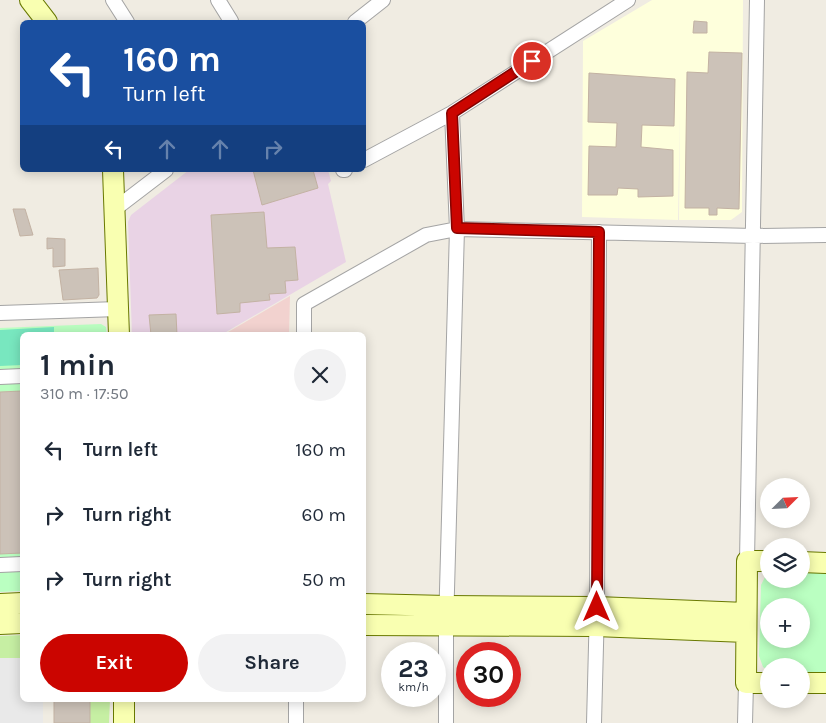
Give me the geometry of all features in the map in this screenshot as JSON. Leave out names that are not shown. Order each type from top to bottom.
[{"type":"street","points":[[30,0],[45,20]]},
{"type":"street","points":[[113,0],[127,20]]},
{"type":"street","points":[[218,0],[230,20]]},
{"type":"street","points":[[358,20],[383,0]]},
{"type":"street","points":[[366,159],[452,113],[612,5],[628,0]]},
{"type":"street","points":[[746,723],[746,622],[757,0]]},
{"type":"street","points":[[446,723],[457,228],[452,113]]},
{"type":"street","points":[[113,172],[119,332]]},
{"type":"street","points":[[115,209],[163,172]]},
{"type":"street","points":[[304,332],[304,304],[426,235],[457,228],[754,236],[826,235]]},
{"type":"street","points":[[594,723],[599,232]]},
{"type":"street","points":[[0,313],[118,309]]},
{"type":"street","points":[[0,377],[20,376]]},
{"type":"street","points":[[747,561],[760,561]]},
{"type":"street","points":[[810,562],[826,563]]},
{"type":"street","points":[[0,565],[20,564]]},
{"type":"street","points":[[0,604],[20,603]]},
{"type":"street","points":[[366,604],[447,616]]},
{"type":"street","points":[[366,625],[447,616],[596,616],[746,622]]},
{"type":"street","points":[[0,624],[20,624]]},
{"type":"street","points":[[746,683],[760,683]]},
{"type":"street","points":[[810,683],[826,683]]},
{"type":"street","points":[[124,702],[124,723]]},
{"type":"street","points":[[296,702],[296,723]]},
{"type":"shaded area","points":[[652,0],[743,0],[742,212],[731,220],[679,220],[680,111],[678,220],[582,217],[583,41]]},
{"type":"shaded area","points":[[186,172],[329,172],[331,181],[328,184],[346,262],[226,332],[132,332],[128,222],[131,215]]},
{"type":"shaded area","points":[[290,296],[289,332],[228,332]]},
{"type":"shaded area","points":[[0,658],[20,658],[20,702],[43,702],[43,723],[0,723]]},
{"type":"green space","points":[[101,324],[106,327],[107,332],[20,332],[20,591],[0,592],[0,328]]},
{"type":"green space","points":[[54,327],[54,332],[20,332],[20,365],[0,366],[0,330]]},
{"type":"green space","points":[[810,573],[826,573],[826,675],[810,675],[810,658],[760,659],[759,656],[760,620],[760,648],[810,648],[810,598],[761,598],[761,588],[810,588]]},
{"type":"green space","points":[[20,635],[20,658],[0,658],[0,636]]},
{"type":"green space","points":[[90,702],[110,702],[109,723],[90,723]]},
{"type":"building","points":[[694,21],[707,22],[707,33],[693,33]]},
{"type":"building","points":[[709,52],[742,53],[739,209],[717,208],[717,215],[709,215],[709,208],[685,208],[687,72],[708,73]]},
{"type":"building","points":[[589,73],[675,79],[674,126],[642,125],[641,147],[673,150],[673,196],[638,197],[638,189],[618,188],[617,195],[588,195],[589,146],[616,147],[617,123],[588,122]]},
{"type":"building","points":[[254,172],[314,172],[318,188],[262,205]]},
{"type":"building","points":[[13,209],[25,209],[33,235],[20,236]]},
{"type":"building","points":[[264,212],[267,248],[295,247],[298,280],[285,281],[286,293],[269,294],[270,300],[240,303],[240,312],[217,314],[211,215]]},
{"type":"building","points":[[47,238],[65,239],[65,266],[53,267],[53,248],[47,249]]},
{"type":"building","points":[[98,268],[99,295],[97,298],[63,300],[59,270]]},
{"type":"building","points":[[176,314],[177,332],[151,332],[149,315]]},
{"type":"building","points":[[20,391],[20,553],[0,554],[0,392]]},
{"type":"building","points":[[54,702],[90,702],[90,723],[54,723]]},
{"type":"route","points":[[532,61],[452,113],[457,228],[599,232],[597,607]]}]
